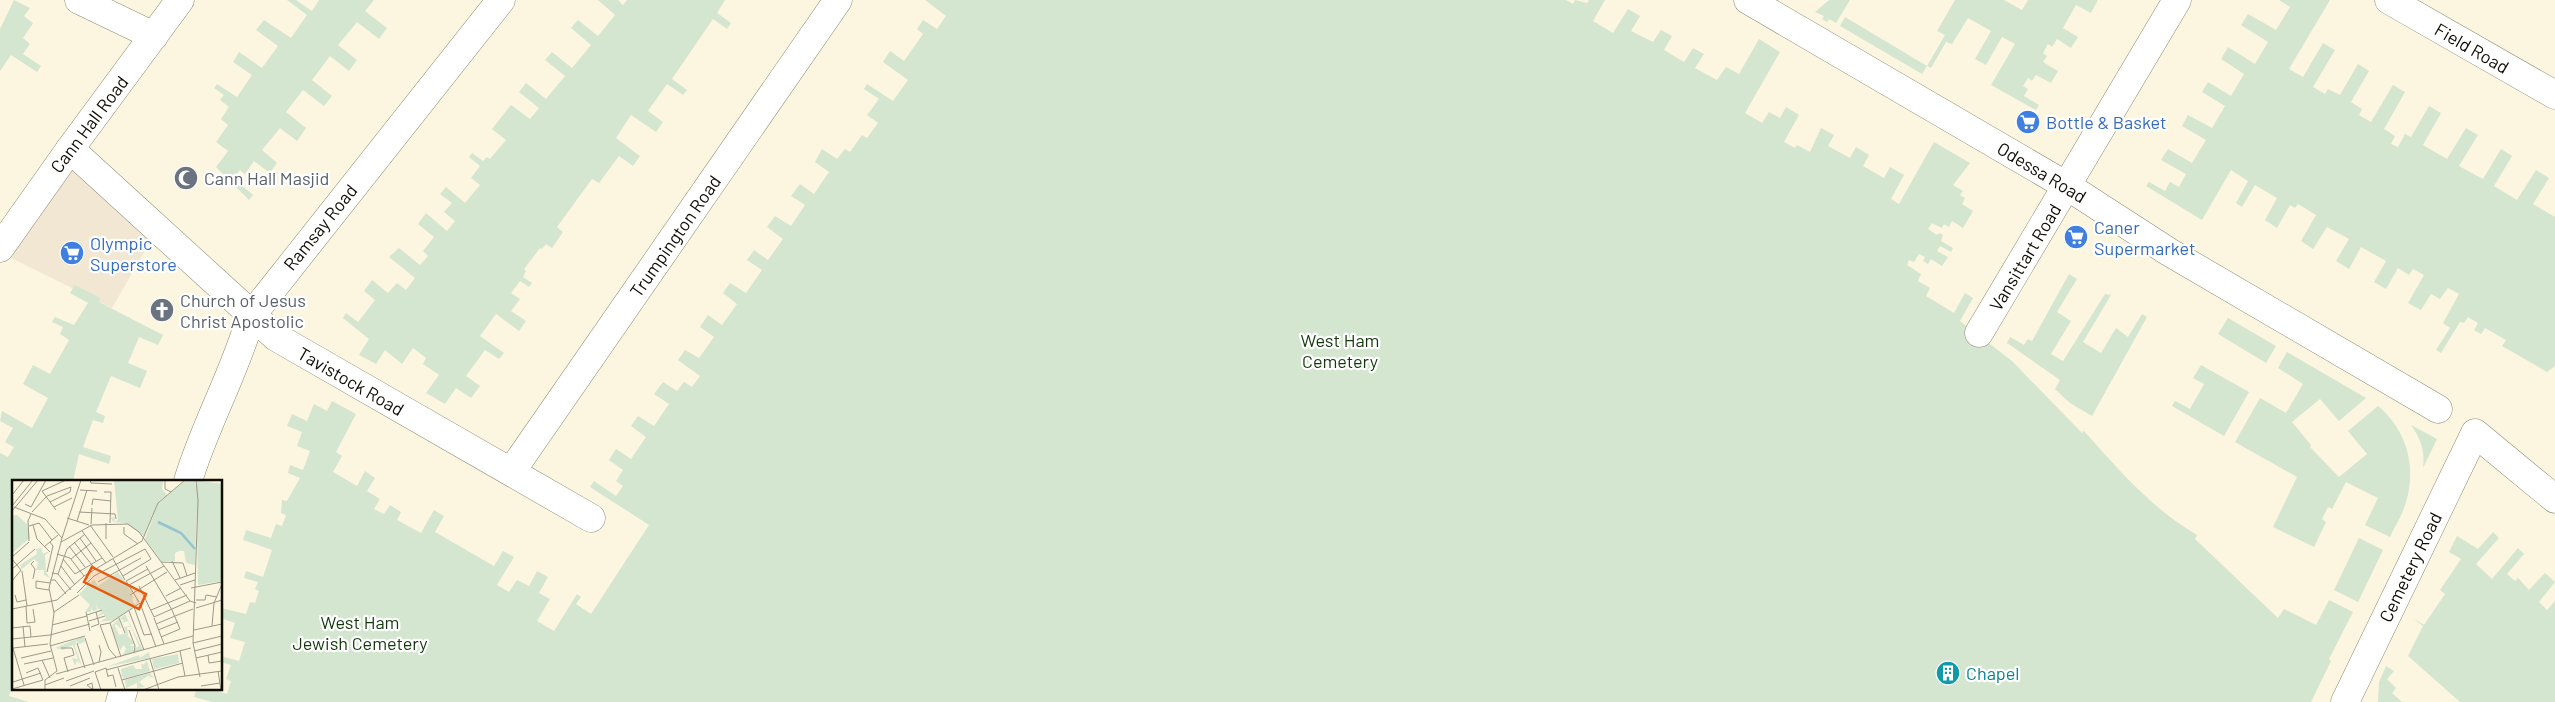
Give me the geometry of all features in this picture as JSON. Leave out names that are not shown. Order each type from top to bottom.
[{"type":"street","points":[[79,0],[154,36]]},
{"type":"street","name":"Cann Hall Road","points":[[0,248],[70,149],[180,0]]},
{"type":"street","name":"Ramsay Road","points":[[188,480],[199,442],[243,343],[251,316],[502,0]]},
{"type":"street","name":"Trumpington Road","points":[[511,472],[838,0]]},
{"type":"street","name":"Odessa Road","points":[[1748,0],[2067,186],[2169,252],[2438,409]]},
{"type":"street","name":"Vansittart Road","points":[[1979,333],[2177,0]]},
{"type":"street","name":"Field Road","points":[[2389,0],[2555,95]]},
{"type":"street","name":"Tavistock Road","points":[[70,149],[276,337],[591,518]]},
{"type":"street","name":"Cemetery Road","points":[[2345,702],[2475,432],[2555,499]]},
{"type":"shaded area","points":[[70,169],[150,242],[112,308],[9,257]]},
{"type":"green space","points":[[14,0],[30,8],[24,16],[33,23],[23,38],[30,44],[23,54],[41,66],[37,72],[11,55],[0,71],[0,29]]},
{"type":"green space","points":[[287,0],[296,0],[312,11],[319,0],[374,0],[365,11],[387,28],[379,39],[357,22],[338,45],[357,60],[349,71],[330,56],[312,80],[332,96],[324,106],[303,90],[286,112],[306,128],[297,141],[280,128],[262,150],[277,163],[270,173],[254,161],[245,174],[240,170],[233,178],[253,195],[249,200],[216,167],[228,151],[216,142],[228,125],[221,119],[229,107],[220,100],[224,95],[214,88],[217,84],[237,97],[252,75],[233,62],[239,52],[262,68],[278,46],[256,30],[264,20],[291,38],[307,15]]},
{"type":"green space","points":[[598,0],[618,0],[623,5],[627,0],[725,0],[717,13],[731,23],[727,29],[713,19],[672,79],[687,90],[683,95],[667,84],[648,111],[663,122],[656,132],[631,115],[616,138],[640,156],[633,166],[619,156],[599,183],[592,179],[557,227],[563,232],[552,248],[546,244],[542,249],[540,248],[524,269],[526,271],[523,277],[532,283],[529,287],[520,281],[511,293],[520,299],[511,311],[526,321],[519,331],[496,314],[480,336],[504,353],[499,359],[485,350],[466,376],[480,386],[471,398],[456,388],[445,404],[426,393],[439,375],[423,364],[426,358],[413,348],[402,364],[385,350],[376,364],[359,355],[369,339],[343,318],[346,313],[358,322],[375,300],[364,291],[372,280],[388,293],[397,283],[406,290],[415,278],[389,257],[399,248],[420,265],[428,256],[423,251],[434,237],[418,224],[426,213],[447,231],[455,221],[444,212],[452,203],[440,194],[446,187],[465,203],[480,185],[471,178],[480,166],[469,157],[472,153],[483,161],[487,157],[490,159],[506,140],[492,129],[511,105],[530,119],[539,108],[519,92],[526,83],[546,99],[565,76],[545,60],[552,52],[572,68],[591,45],[571,28],[578,20],[598,36],[615,15]]},
{"type":"green space","name":"West Ham Cemetery","points":[[925,0],[1566,0],[1573,4],[1575,0],[1587,3],[1589,0],[1605,0],[1593,21],[1613,33],[1628,9],[1640,16],[1631,31],[1653,42],[1661,30],[1672,36],[1664,50],[1684,62],[1693,48],[1704,54],[1695,68],[1717,80],[1726,67],[1739,74],[1759,39],[1780,52],[1745,113],[1762,123],[1769,112],[1780,118],[1786,107],[1799,115],[1784,142],[1795,148],[1797,145],[1810,152],[1821,128],[1834,135],[1828,146],[1850,158],[1856,147],[1869,155],[1863,166],[1884,178],[1890,167],[1904,175],[1891,199],[1899,204],[1934,142],[1970,163],[1953,185],[1963,191],[1960,195],[1965,198],[1962,204],[1973,211],[1963,228],[1952,221],[1949,227],[1944,224],[1942,228],[1932,223],[1928,229],[1937,235],[1939,233],[1943,235],[1941,241],[1953,248],[1951,252],[1940,246],[1937,251],[1948,257],[1942,266],[1931,259],[1928,264],[1923,261],[1925,257],[1919,254],[1914,262],[1909,260],[1907,265],[1921,274],[1918,281],[1930,288],[1926,296],[1954,313],[1965,293],[1973,298],[1960,321],[2012,361],[2082,433],[2084,431],[2136,488],[2165,513],[2197,535],[2195,539],[2278,618],[2284,609],[2316,625],[2329,600],[2353,612],[2329,659],[2331,661],[2311,702],[212,702],[194,697],[196,690],[214,690],[227,694],[231,681],[226,679],[231,665],[222,662],[222,656],[239,661],[245,642],[230,638],[235,623],[222,618],[222,608],[246,614],[250,602],[255,603],[259,591],[255,589],[258,582],[244,578],[246,571],[263,577],[272,550],[243,540],[246,530],[271,538],[276,524],[282,526],[286,515],[281,513],[282,500],[287,501],[300,478],[288,473],[290,465],[303,470],[310,451],[297,446],[302,432],[287,426],[292,414],[307,421],[314,404],[327,411],[332,401],[356,414],[336,452],[342,456],[333,472],[357,486],[365,471],[375,478],[367,491],[380,499],[374,509],[384,514],[390,505],[401,512],[397,520],[421,533],[434,510],[444,516],[435,532],[494,566],[503,551],[514,557],[497,585],[509,592],[517,580],[529,586],[537,571],[548,577],[539,593],[550,599],[537,621],[554,631],[577,594],[581,597],[576,604],[591,614],[649,525],[590,487],[594,481],[616,496],[623,486],[616,481],[623,470],[609,460],[616,449],[631,459],[646,437],[631,426],[638,416],[654,426],[669,404],[654,394],[663,382],[677,391],[684,382],[692,387],[700,376],[678,360],[685,350],[699,358],[714,337],[700,327],[708,315],[722,325],[737,304],[723,293],[730,283],[746,293],[762,270],[747,260],[754,250],[768,260],[783,239],[767,227],[775,216],[791,226],[805,205],[791,196],[800,184],[814,194],[829,172],[815,162],[822,149],[837,159],[845,149],[850,152],[862,135],[867,138],[878,123],[867,115],[879,99],[864,89],[867,84],[893,101],[908,80],[883,62],[890,51],[904,61],[923,34],[917,29],[923,20],[937,29],[946,16]]},
{"type":"green space","points":[[1829,0],[1850,0],[1836,23],[1829,19],[1827,22],[1822,19],[1824,16],[1815,12]]},
{"type":"green space","points":[[1955,0],[2004,0],[2022,10],[2028,0],[2098,0],[2091,13],[2076,5],[2063,28],[2078,37],[2071,48],[2057,39],[2052,47],[2048,44],[2043,53],[2047,56],[2043,62],[2058,71],[2051,83],[2036,75],[2032,81],[2028,78],[2023,86],[2028,89],[2024,96],[2039,105],[2036,110],[1991,85],[2015,44],[2002,37],[1986,65],[1975,59],[1991,31],[1968,18],[1952,44],[1946,42],[1931,68],[1927,66],[1945,35],[1937,31]]},
{"type":"green space","points":[[2279,0],[2330,0],[2289,69],[2303,77],[2323,43],[2335,50],[2313,87],[2325,94],[2328,89],[2340,95],[2358,64],[2369,71],[2351,102],[2362,109],[2359,115],[2371,122],[2393,85],[2405,92],[2384,129],[2395,136],[2391,144],[2398,147],[2405,134],[2411,137],[2429,106],[2441,113],[2423,145],[2447,159],[2466,128],[2478,135],[2459,166],[2483,179],[2501,149],[2512,156],[2494,186],[2517,200],[2536,170],[2549,178],[2533,204],[2555,217],[2555,366],[2547,372],[2502,346],[2506,340],[2485,328],[2481,334],[2474,330],[2478,323],[2468,317],[2464,323],[2460,322],[2441,353],[2436,350],[2450,328],[2443,323],[2459,294],[2448,288],[2440,299],[2431,294],[2421,310],[2408,303],[2424,275],[2413,269],[2409,275],[2398,268],[2386,289],[2374,282],[2386,261],[2361,247],[2349,269],[2336,261],[2349,239],[2327,227],[2313,249],[2301,241],[2316,215],[2298,204],[2295,208],[2290,205],[2277,228],[2265,220],[2277,198],[2255,185],[2242,207],[2236,203],[2248,181],[2231,170],[2202,220],[2146,186],[2149,182],[2165,191],[2170,182],[2179,187],[2186,174],[2161,160],[2168,149],[2192,163],[2206,140],[2182,126],[2188,115],[2212,128],[2225,106],[2202,92],[2208,82],[2231,96],[2244,74],[2221,59],[2228,47],[2255,64],[2268,42],[2241,25],[2248,14],[2276,30],[2290,7]]},
{"type":"green space","points":[[1845,17],[1927,66],[1922,74],[1840,26]]},
{"type":"green space","points":[[2069,274],[2077,279],[2057,312],[2071,321],[2051,354],[2063,361],[2105,294],[2111,295],[2083,342],[2101,353],[2116,328],[2128,337],[2142,314],[2147,317],[2092,416],[2070,403],[2055,389],[2060,380],[2007,343],[2010,337],[2024,345],[2028,339],[2032,341]]},
{"type":"green space","points":[[75,285],[100,298],[99,302],[163,335],[158,345],[139,337],[128,363],[147,371],[140,388],[111,376],[96,412],[105,416],[103,423],[93,420],[83,447],[111,456],[109,464],[79,454],[73,480],[12,480],[12,686],[9,696],[29,702],[0,702],[0,453],[8,457],[14,447],[5,442],[13,428],[0,421],[2,411],[32,428],[48,398],[23,384],[33,365],[50,374],[69,340],[60,334],[63,327],[52,322],[55,317],[74,325],[88,303],[70,293]]},
{"type":"green space","points":[[2228,318],[2276,346],[2266,363],[2218,334]]},
{"type":"green space","points":[[2287,352],[2366,398],[2339,421],[2320,399],[2292,422],[2311,445],[2310,447],[2339,477],[2367,454],[2348,431],[2378,406],[2396,426],[2407,449],[2410,475],[2406,502],[2390,537],[2365,525],[2378,498],[2346,482],[2332,509],[2328,507],[2322,519],[2326,522],[2314,547],[2273,527],[2297,477],[2235,442],[2260,398],[2286,413],[2303,384],[2278,368]]},
{"type":"green space","points":[[2201,365],[2249,392],[2224,436],[2172,406],[2175,401],[2190,409],[2204,384],[2193,378]]},
{"type":"green space","points":[[2411,425],[2437,439],[2423,468],[2422,445]]},
{"type":"green space","points":[[2493,532],[2499,538],[2476,564],[2492,579],[2518,548],[2524,554],[2507,574],[2515,581],[2518,578],[2529,590],[2545,573],[2555,582],[2539,602],[2547,610],[2555,601],[2555,702],[2460,702],[2408,656],[2423,626],[2413,618],[2424,625],[2445,594],[2440,590],[2461,559],[2449,552],[2457,536],[2478,549]]},
{"type":"green space","points":[[2359,538],[2383,550],[2358,602],[2334,590]]},
{"type":"green space","points":[[2386,666],[2394,671],[2387,679],[2396,688],[2392,693],[2402,702],[2378,702],[2379,682]]},
{"type":"place","name":"Bottle & Basket","points":[[2028,122]]},
{"type":"place","name":"Cann Hall Masjid","points":[[186,178]]},
{"type":"place","name":"Caner Supermarket","points":[[2076,237]]},
{"type":"place","name":"Olympic Superstore","points":[[72,253]]},
{"type":"place","name":"Church of Jesus Christ Apostolic","points":[[162,310]]},
{"type":"place","name":"Chapel","points":[[1948,673]]},
{"type":"park label","name":"West Ham Jewish Cemetery","points":[[360,632]]}]
